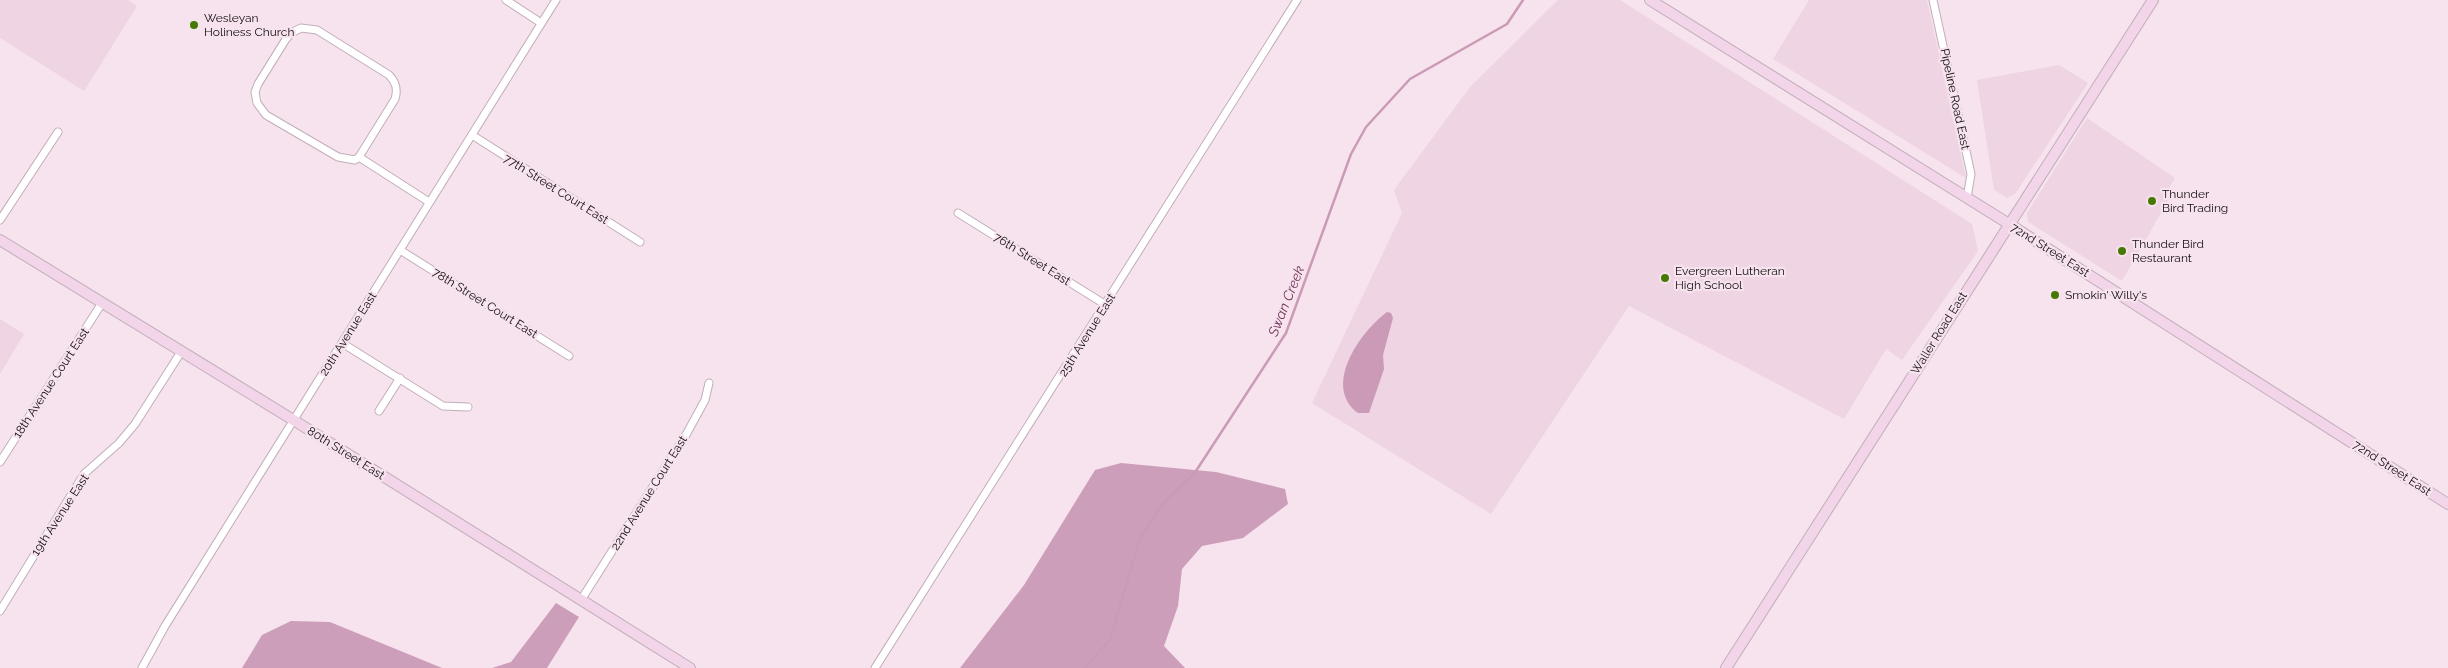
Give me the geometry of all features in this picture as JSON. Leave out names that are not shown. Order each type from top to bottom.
[{"type":"street","points":[[506,0],[541,23]]},
{"type":"street","name":"20th Avenue East","points":[[142,668],[165,626],[295,421],[429,202],[556,0]]},
{"type":"street","name":"25th Avenue East","points":[[875,668],[1297,0]]},
{"type":"street","name":"72nd Street East","points":[[1650,0],[2009,224],[2448,504]]},
{"type":"street","name":"Pipeline Road East","points":[[1933,0],[1971,174],[1967,198]]},
{"type":"street","name":"Waller Road East","points":[[1726,668],[2153,0]]},
{"type":"street","points":[[359,157],[395,99],[397,89],[389,75],[317,30],[305,28],[296,30],[286,39],[258,84],[255,96],[261,109],[275,121],[330,154],[345,160],[359,157],[429,202]]},
{"type":"street","points":[[0,220],[58,132]]},
{"type":"street","name":"77th Street Court East","points":[[472,135],[640,242]]},
{"type":"street","name":"76th Street East","points":[[958,213],[1106,304]]},
{"type":"street","name":"80th Street East","points":[[0,240],[295,421],[690,668]]},
{"type":"street","name":"78th Street Court East","points":[[400,250],[569,356]]},
{"type":"street","name":"18th Avenue Court East","points":[[0,462],[102,303]]},
{"type":"street","points":[[342,343],[443,406],[468,407]]},
{"type":"street","name":"19th Avenue East","points":[[0,611],[84,474],[119,443],[135,424],[181,352]]},
{"type":"street","points":[[379,412],[400,378]]},
{"type":"street","name":"22nd Avenue Court East","points":[[582,600],[688,433],[705,400],[709,383]]},
{"type":"shaded area","points":[[0,0],[128,0],[137,6],[84,91],[0,38]]},
{"type":"shaded area","name":"Evergreen Lutheran High School","points":[[1558,0],[1620,0],[1972,224],[1978,251],[1902,360],[1886,349],[1844,419],[1629,306],[1491,514],[1312,403],[1402,213],[1394,190],[1470,87]]},
{"type":"shaded area","points":[[1809,0],[1927,0],[1966,178],[1773,59]]},
{"type":"shaded area","points":[[2059,65],[2088,83],[2015,194],[2007,198],[1994,190],[1977,80]]},
{"type":"shaded area","points":[[2087,118],[2175,178],[2166,193],[2170,197],[2122,281],[2028,222],[2027,213]]},
{"type":"shaded area","points":[[1387,312],[1391,313],[1393,318],[1383,355],[1384,369],[1369,413],[1358,413],[1348,402],[1344,389],[1344,374],[1356,346],[1366,332]]},
{"type":"shaded area","points":[[0,319],[24,334],[0,374]]},
{"type":"shaded area","points":[[1121,463],[1216,472],[1285,489],[1288,504],[1243,538],[1202,546],[1182,569],[1178,606],[1164,646],[1185,668],[960,668],[1024,585],[1095,470]]},
{"type":"shaded area","points":[[556,603],[579,617],[547,668],[492,668],[511,662]]},
{"type":"shaded area","points":[[291,621],[330,622],[442,668],[242,668],[262,635]]},
{"type":"waterway","name":"Swan Creek","points":[[1084,668],[1110,640],[1140,538],[1164,502],[1194,474],[1286,333],[1351,154],[1366,127],[1410,79],[1507,24],[1523,0]]},
{"type":"place","name":"Wesleyan Holiness Church","points":[[194,25]]},
{"type":"place","name":"Thunder Bird Trading","points":[[2152,201]]},
{"type":"place","name":"Thunder Bird Restaurant","points":[[2122,251]]},
{"type":"place","name":"Evergreen Lutheran High School","points":[[1665,278]]},
{"type":"place","name":"Smokin' Willy's","points":[[2055,295]]}]
